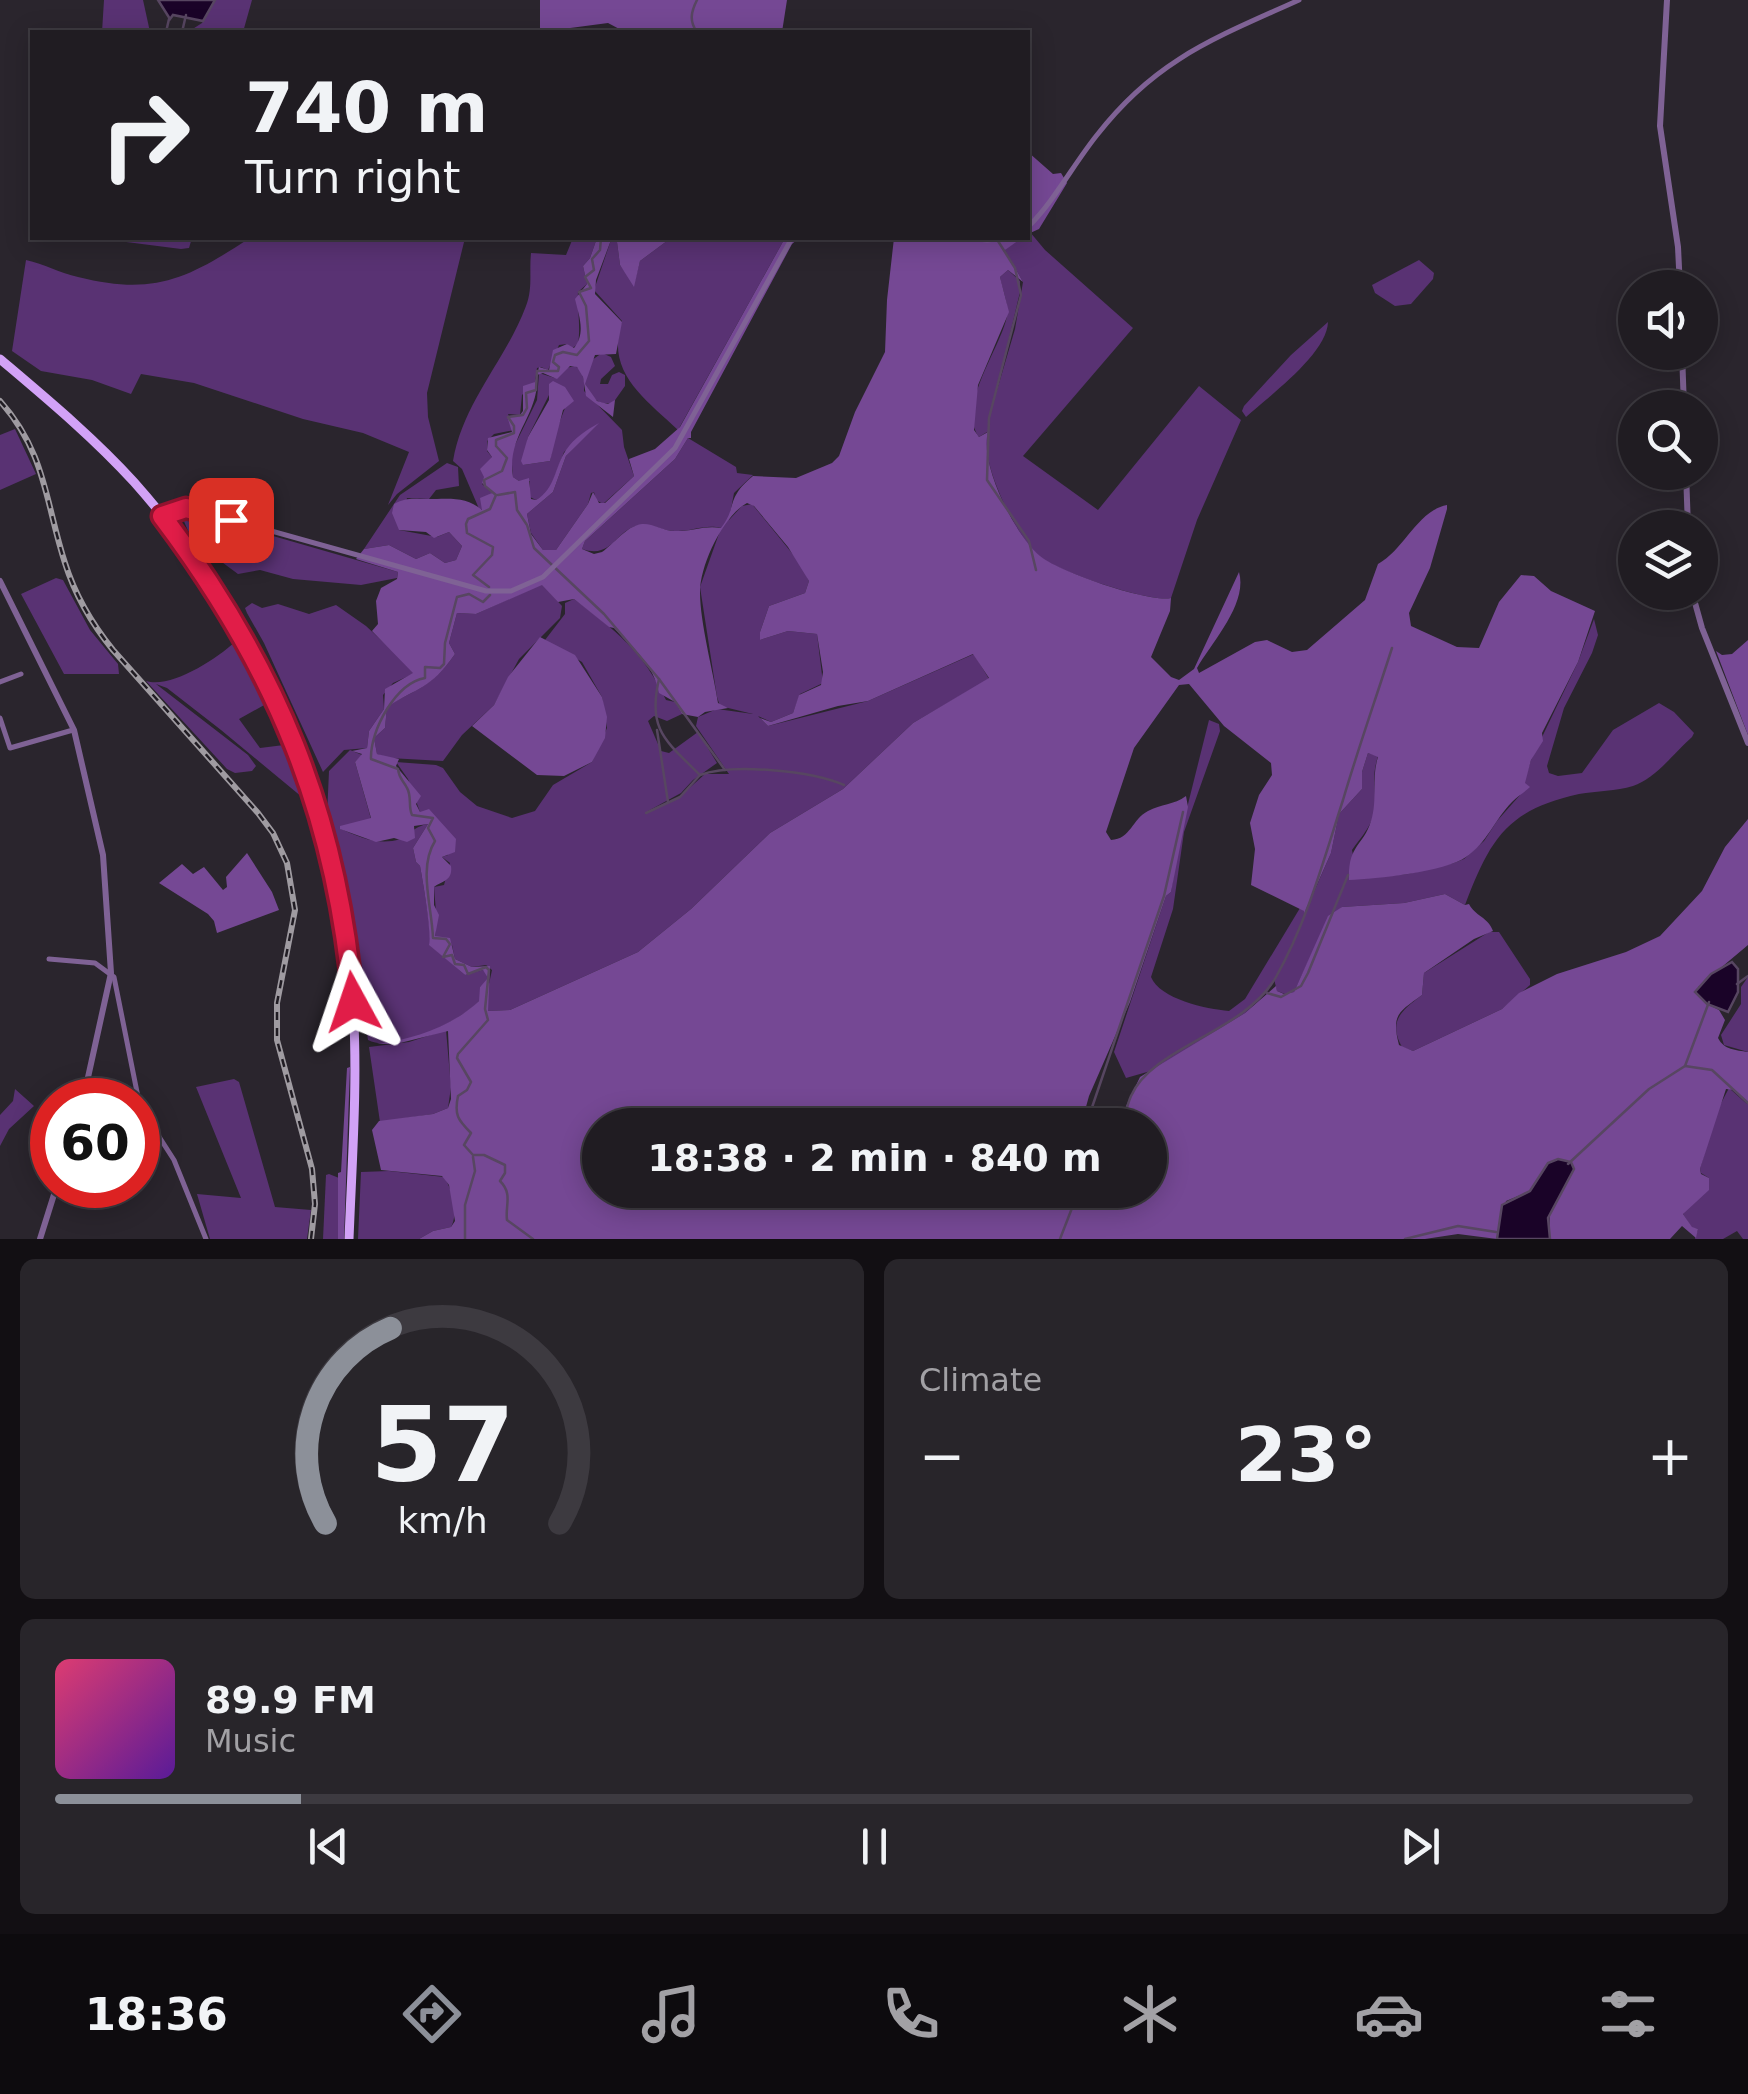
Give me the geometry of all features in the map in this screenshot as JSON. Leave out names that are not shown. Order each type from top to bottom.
[{"type":"main road","points":[[0,359],[104,450],[196,560],[260,666],[300,756],[326,838],[342,910],[353,1002],[355,1089],[348,1239]]},
{"type":"street","points":[[1030,224],[1098,134],[1160,71],[1196,46],[1299,0]]},
{"type":"street","points":[[1667,0],[1660,126],[1679,270]]},
{"type":"street","points":[[162,516],[186,508],[486,591],[522,588],[543,577],[676,448],[791,240]]},
{"type":"street","points":[[0,581],[74,730],[103,855],[111,973],[140,1107],[174,1160],[206,1239]]},
{"type":"street","points":[[1697,610],[1748,743]]},
{"type":"street","points":[[0,682],[20,674]]},
{"type":"street","points":[[0,718],[10,748],[74,730]]},
{"type":"street","points":[[49,959],[96,963],[111,973]]},
{"type":"street","points":[[88,1078],[111,973]]},
{"type":"street","points":[[40,1239],[50,1208]]},
{"type":"shaded area","points":[[104,0],[143,0],[150,30],[102,30]]},
{"type":"shaded area","points":[[158,0],[215,0],[203,21],[173,15],[170,19]]},
{"type":"shaded area","points":[[216,0],[252,0],[244,30],[191,30],[202,23]]},
{"type":"shaded area","points":[[540,0],[787,0],[782,30],[621,30],[608,23],[540,30]]},
{"type":"shaded area","points":[[1030,154],[1053,174],[1061,173],[1067,183],[1039,229],[1030,233]]},
{"type":"shaded area","points":[[1030,232],[1133,328],[1023,456],[1098,510],[1199,386],[1241,420],[1197,520],[1171,598],[1144,596],[1104,585],[1050,563],[1031,547],[1002,499],[989,462],[987,432],[979,437],[973,424],[973,410],[1007,316],[1000,277],[1008,270],[1020,281],[1020,292],[995,397],[1015,329],[1023,282],[1005,250],[1009,244],[1030,240]]},
{"type":"shaded area","points":[[111,240],[191,240],[189,248]]},
{"type":"shaded area","points":[[247,240],[465,240],[427,393],[428,417],[439,461],[388,505],[409,452],[363,433],[303,419],[194,383],[141,374],[131,394],[92,380],[41,371],[12,351],[26,260],[71,275],[128,285],[169,280],[207,264]]},
{"type":"shaded area","points":[[572,240],[596,240],[583,266],[587,284],[578,292],[578,344],[571,349],[567,344],[559,345],[548,370],[537,368],[535,382],[522,395],[520,415],[508,414],[514,430],[494,434],[487,441],[492,457],[482,484],[492,493],[481,501],[480,511],[462,469],[453,461],[458,440],[526,306],[531,253],[566,255]]},
{"type":"shaded area","points":[[596,240],[611,240],[596,280],[595,294],[622,322],[616,354],[595,355],[585,384],[597,401],[608,404],[615,400],[613,417],[586,396],[577,367],[570,366],[557,379],[543,373],[537,375],[534,402],[514,449],[513,477],[519,481],[529,478],[531,499],[536,500],[547,490],[569,446],[599,423],[566,456],[553,492],[527,514],[531,534],[543,550],[556,550],[593,492],[599,503],[605,503],[634,476],[629,459],[655,449],[680,427],[784,240],[797,240],[691,438],[675,459],[585,541],[582,549],[594,554],[602,552],[625,532],[642,524],[674,531],[721,528],[735,497],[753,476],[796,478],[832,463],[839,456],[855,412],[885,352],[894,240],[1019,240],[1005,250],[1023,282],[1008,270],[1000,277],[1009,312],[978,385],[974,430],[979,437],[988,432],[989,462],[1001,498],[1020,532],[1040,556],[1104,584],[1144,596],[1171,598],[1170,611],[1151,657],[1171,677],[1179,680],[1194,669],[1239,572],[1234,610],[1197,668],[1199,673],[1255,642],[1267,640],[1292,652],[1307,650],[1365,600],[1378,564],[1427,515],[1447,505],[1430,568],[1409,613],[1411,626],[1457,647],[1479,648],[1499,602],[1521,575],[1534,576],[1551,591],[1595,611],[1578,662],[1531,760],[1525,783],[1530,787],[1506,809],[1480,845],[1466,857],[1443,867],[1349,880],[1353,852],[1368,830],[1373,813],[1378,757],[1368,753],[1362,789],[1339,814],[1331,853],[1304,914],[1251,885],[1255,849],[1250,823],[1259,795],[1272,775],[1271,763],[1224,726],[1189,684],[1179,685],[1134,748],[1106,832],[1111,840],[1118,839],[1148,811],[1186,796],[1188,807],[1171,892],[1166,896],[1130,1002],[1086,1108],[582,1108],[582,1208],[1167,1208],[1167,1108],[1125,1108],[1140,1077],[1245,1013],[1276,986],[1284,994],[1294,992],[1328,916],[1342,907],[1404,903],[1445,894],[1469,904],[1491,926],[1493,931],[1474,939],[1424,973],[1422,995],[1403,1010],[1396,1026],[1399,1045],[1413,1051],[1502,1009],[1519,993],[1557,974],[1626,952],[1660,936],[1702,891],[1725,847],[1748,819],[1748,945],[1698,987],[1707,1004],[1719,1010],[1725,1020],[1718,1038],[1721,1042],[1731,1049],[1748,1052],[1748,1105],[1734,1090],[1726,1089],[1700,1169],[1709,1178],[1709,1190],[1683,1214],[1698,1229],[1696,1238],[1682,1226],[1670,1239],[1550,1239],[1553,1160],[1530,1191],[1506,1201],[1497,1239],[1458,1234],[1425,1239],[419,1239],[451,1227],[455,1221],[449,1185],[442,1176],[381,1170],[372,1130],[379,1121],[433,1114],[448,1108],[448,1031],[396,1044],[377,1044],[418,1035],[456,1018],[479,1001],[480,987],[488,978],[483,970],[465,975],[429,945],[423,884],[413,848],[428,824],[414,826],[415,838],[407,842],[394,838],[376,842],[340,829],[371,818],[355,762],[362,754],[352,751],[367,748],[369,731],[384,709],[385,689],[413,673],[372,631],[378,624],[376,601],[381,588],[397,579],[398,572],[356,559],[364,549],[389,545],[416,559],[430,553],[445,563],[456,560],[462,546],[449,532],[434,538],[426,532],[399,530],[392,513],[394,504],[410,499],[457,499],[482,510],[480,498],[492,493],[482,483],[480,469],[492,457],[487,450],[488,438],[512,432],[507,416],[523,411],[523,386],[535,382],[539,367],[549,370],[553,350],[567,344],[574,348],[578,342],[580,324],[575,299],[587,284],[583,266]],"holes":[[[747,503],[754,506],[788,547],[809,581],[805,593],[769,606],[760,640],[788,631],[817,634],[823,672],[821,685],[799,695],[793,713],[771,722],[760,718],[768,726],[868,701],[973,654],[989,678],[913,723],[843,789],[770,833],[691,909],[638,952],[510,1010],[488,1011],[490,966],[472,967],[455,959],[450,938],[435,936],[439,915],[434,905],[434,887],[450,875],[451,866],[442,857],[455,852],[456,839],[429,809],[420,812],[416,804],[421,796],[396,766],[399,759],[377,754],[374,738],[385,728],[387,707],[431,681],[455,654],[449,643],[457,613],[476,614],[542,585],[558,602],[574,599],[614,628],[648,665],[659,693],[675,702],[682,714],[698,717],[728,708],[718,703],[700,592],[709,555],[738,509]]]},
{"type":"shaded area","points":[[611,240],[617,242],[620,265],[634,284],[640,261],[668,240],[784,240],[678,430],[631,383],[619,355],[622,321],[594,290]]},
{"type":"shaded area","points":[[611,240],[668,240],[640,261],[634,287],[620,265],[617,242]]},
{"type":"shaded area","points":[[1419,260],[1434,273],[1433,279],[1411,304],[1395,306],[1375,293],[1372,285]]},
{"type":"shaded area","points":[[1328,322],[1308,361],[1246,417],[1244,406]]},
{"type":"shaded area","points":[[602,353],[611,357],[615,366],[600,384],[608,384],[612,375],[619,372],[625,375],[625,386],[613,403],[595,399],[584,383],[584,391],[622,430],[634,476],[603,504],[591,493],[588,504],[556,550],[543,550],[531,533],[527,514],[553,492],[566,456],[594,426],[564,452],[549,492],[536,500],[530,497],[530,481],[513,477],[511,453],[537,400],[539,373],[555,378],[575,366],[581,370],[584,381],[592,360]],"holes":[[[551,391],[565,408],[550,461],[523,465],[528,437]]]},
{"type":"shaded area","points":[[553,381],[565,387],[574,401],[563,410],[550,461],[523,465],[528,437],[549,400],[549,384]]},
{"type":"shaded area","points":[[15,429],[36,474],[0,490],[0,435]]},
{"type":"shaded area","points":[[688,438],[736,467],[737,473],[753,475],[734,493],[729,520],[742,506],[752,504],[800,563],[809,581],[805,593],[769,606],[760,640],[788,631],[817,634],[823,683],[800,694],[793,713],[771,722],[758,716],[768,726],[868,701],[974,654],[989,679],[913,723],[843,789],[770,833],[691,909],[638,952],[510,1010],[488,1011],[486,998],[492,970],[486,965],[472,967],[455,959],[452,945],[435,936],[434,887],[444,885],[450,863],[442,857],[448,855],[450,835],[432,814],[420,812],[408,779],[396,762],[443,768],[460,792],[477,806],[512,818],[535,811],[553,785],[592,762],[607,728],[602,697],[582,662],[545,640],[565,614],[565,603],[574,599],[627,643],[648,668],[666,700],[675,702],[682,714],[667,721],[654,716],[648,721],[661,751],[669,753],[698,732],[717,763],[681,793],[648,811],[677,799],[705,774],[729,774],[696,726],[698,717],[717,709],[753,714],[720,706],[717,697],[700,587],[721,528],[675,531],[643,525],[626,531],[602,550],[582,549],[585,541],[675,459]]},
{"type":"shaded area","points":[[447,463],[458,467],[459,486],[436,490],[429,499],[407,498],[399,530],[437,537],[449,532],[462,546],[456,560],[445,563],[430,553],[416,559],[389,545],[364,549],[400,495]]},
{"type":"shaded area","points":[[180,512],[398,572],[397,578],[361,585],[293,579],[260,570],[238,574],[192,540]]},
{"type":"shaded area","points":[[56,578],[63,580],[90,630],[118,664],[119,674],[64,674],[21,594]]},
{"type":"shaded area","points":[[542,584],[562,606],[560,618],[519,659],[494,705],[462,735],[443,761],[377,754],[374,738],[385,728],[387,706],[431,680],[455,654],[449,643],[457,613],[476,614]]},
{"type":"shaded area","points":[[252,603],[262,608],[278,604],[309,614],[336,605],[366,626],[413,670],[413,674],[393,683],[383,695],[384,709],[369,731],[367,748],[344,750],[323,772],[247,613],[245,608]]},
{"type":"shaded area","points":[[1594,619],[1598,635],[1564,708],[1547,766],[1549,773],[1582,773],[1613,730],[1659,703],[1674,712],[1694,733],[1692,737],[1649,778],[1633,786],[1554,801],[1517,819],[1483,862],[1465,905],[1445,894],[1404,903],[1342,907],[1314,949],[1294,992],[1277,991],[1274,979],[1268,991],[1245,1013],[1154,1070],[1126,1078],[1114,1052],[1166,896],[1171,892],[1179,840],[1209,720],[1219,724],[1220,731],[1184,832],[1173,909],[1151,977],[1174,997],[1229,1011],[1245,999],[1300,908],[1307,908],[1331,853],[1339,814],[1362,789],[1368,753],[1378,756],[1375,806],[1370,824],[1352,850],[1358,879],[1408,874],[1464,859],[1484,841],[1520,795],[1531,760]]},
{"type":"shaded area","points":[[540,637],[575,655],[602,697],[607,717],[605,738],[592,762],[564,776],[537,775],[472,726],[494,705],[508,677]]},
{"type":"shaded area","points":[[1748,640],[1748,735],[1716,651],[1732,654]]},
{"type":"shaded area","points":[[235,642],[266,704],[239,719],[260,748],[284,745],[308,802],[167,688],[156,684],[248,755],[256,766],[252,771],[235,773],[227,769],[146,681],[179,677]]},
{"type":"shaded area","points":[[350,750],[362,755],[355,762],[371,819],[341,829],[384,842],[400,839],[428,824],[413,848],[420,866],[430,945],[465,975],[483,970],[488,973],[487,981],[480,987],[481,999],[472,1008],[427,1033],[394,1043],[368,1040],[342,873],[327,816],[329,771]]},
{"type":"shaded area","points":[[247,853],[279,910],[217,933],[208,914],[159,883],[182,864],[193,874],[204,867],[223,890],[227,887],[226,877]]},
{"type":"shaded area","points":[[1489,932],[1499,932],[1530,979],[1530,985],[1502,1009],[1413,1051],[1402,1047],[1397,1023],[1422,995],[1424,973]]},
{"type":"shaded area","points":[[1732,962],[1738,969],[1738,992],[1728,1012],[1707,1004],[1695,992],[1711,974]]},
{"type":"shaded area","points":[[1748,977],[1748,1052],[1724,1045],[1721,1035],[1741,1004],[1741,987]]},
{"type":"shaded area","points":[[446,1030],[451,1087],[448,1108],[380,1122],[369,1047],[409,1042]]},
{"type":"shaded area","points":[[350,1067],[344,1239],[338,1239],[338,1173]]},
{"type":"shaded area","points":[[234,1079],[239,1082],[275,1207],[311,1210],[307,1239],[210,1239],[197,1194],[241,1198],[196,1087]]},
{"type":"shaded area","points":[[1729,1088],[1748,1105],[1748,1239],[1737,1231],[1723,1239],[1695,1239],[1698,1229],[1692,1228],[1683,1214],[1709,1178],[1700,1169],[1716,1113]]},
{"type":"shaded area","points":[[15,1089],[30,1102],[30,1110],[9,1129],[0,1146],[0,1115],[13,1101]]},
{"type":"shaded area","points":[[1558,1159],[1571,1162],[1574,1169],[1548,1218],[1550,1239],[1497,1239],[1502,1205],[1530,1191],[1548,1163]]},
{"type":"shaded area","points":[[361,1172],[444,1177],[454,1202],[451,1227],[419,1239],[358,1239]]},
{"type":"shaded area","points":[[329,1174],[339,1178],[338,1239],[323,1239]]},
{"type":"waterway","points":[[696,30],[692,16],[697,0]]},
{"type":"waterway","points":[[182,30],[186,15]]},
{"type":"waterway","points":[[166,30],[169,19]]},
{"type":"waterway","points":[[489,587],[473,575],[492,555],[493,547],[467,533],[466,524],[468,519],[490,509],[496,495],[484,480],[502,471],[507,458],[496,446],[496,440],[514,433],[508,417],[523,415],[527,408],[526,393],[536,390],[537,371],[558,371],[553,362],[555,355],[577,355],[589,341],[586,306],[579,292],[591,288],[585,277],[594,270],[592,259],[600,250],[601,240]]},
{"type":"waterway","points":[[998,241],[1015,268],[1021,295],[989,418],[987,480],[1029,541],[1036,570]]},
{"type":"waterway","points":[[498,495],[515,492],[517,510],[527,525],[534,548],[604,614],[659,679],[656,711],[662,733],[700,775],[714,771],[772,770],[844,785]]},
{"type":"waterway","points":[[490,595],[483,602],[469,594],[457,597],[445,643],[444,664],[440,668],[425,667],[425,678],[395,698],[380,722],[371,759],[398,769],[408,791],[412,815],[433,818],[428,828],[435,841],[427,863],[427,888],[433,938],[446,939],[450,944],[443,957],[452,955],[455,964],[464,965],[468,974],[486,967],[489,970],[485,1009],[488,1020],[457,1058],[471,1082],[458,1096],[457,1113],[471,1133],[464,1145],[473,1155],[484,1155],[505,1165],[500,1181],[507,1195],[507,1220],[533,1239]]},
{"type":"waterway","points":[[1127,1108],[1142,1079],[1158,1064],[1243,1012],[1276,977],[1314,890],[1392,648]]},
{"type":"waterway","points":[[659,679],[725,770]]},
{"type":"waterway","points":[[657,730],[668,802]]},
{"type":"waterway","points":[[646,813],[680,797],[700,775]]},
{"type":"waterway","points":[[1092,1108],[1164,896],[1183,812]]},
{"type":"waterway","points":[[1267,993],[1281,997],[1301,986],[1348,875]]},
{"type":"waterway","points":[[1737,984],[1748,976]]},
{"type":"waterway","points":[[1568,1164],[1649,1089],[1685,1066],[1709,1002]]},
{"type":"waterway","points":[[1685,1066],[1712,1070],[1748,1103]]},
{"type":"waterway","points":[[465,1239],[465,1205],[475,1171],[473,1157]]},
{"type":"waterway","points":[[1060,1239],[1072,1208]]},
{"type":"waterway","points":[[1405,1239],[1458,1226],[1496,1232]]},
{"type":"railway","points":[[0,401],[36,459],[69,575],[91,619],[113,650],[258,813],[287,863],[295,910],[277,1003],[277,1040],[312,1169],[315,1204],[311,1239]]},
{"type":"route","points":[[231,520],[186,508],[162,516],[196,560],[244,635],[300,756],[334,870],[353,1002]]}]
